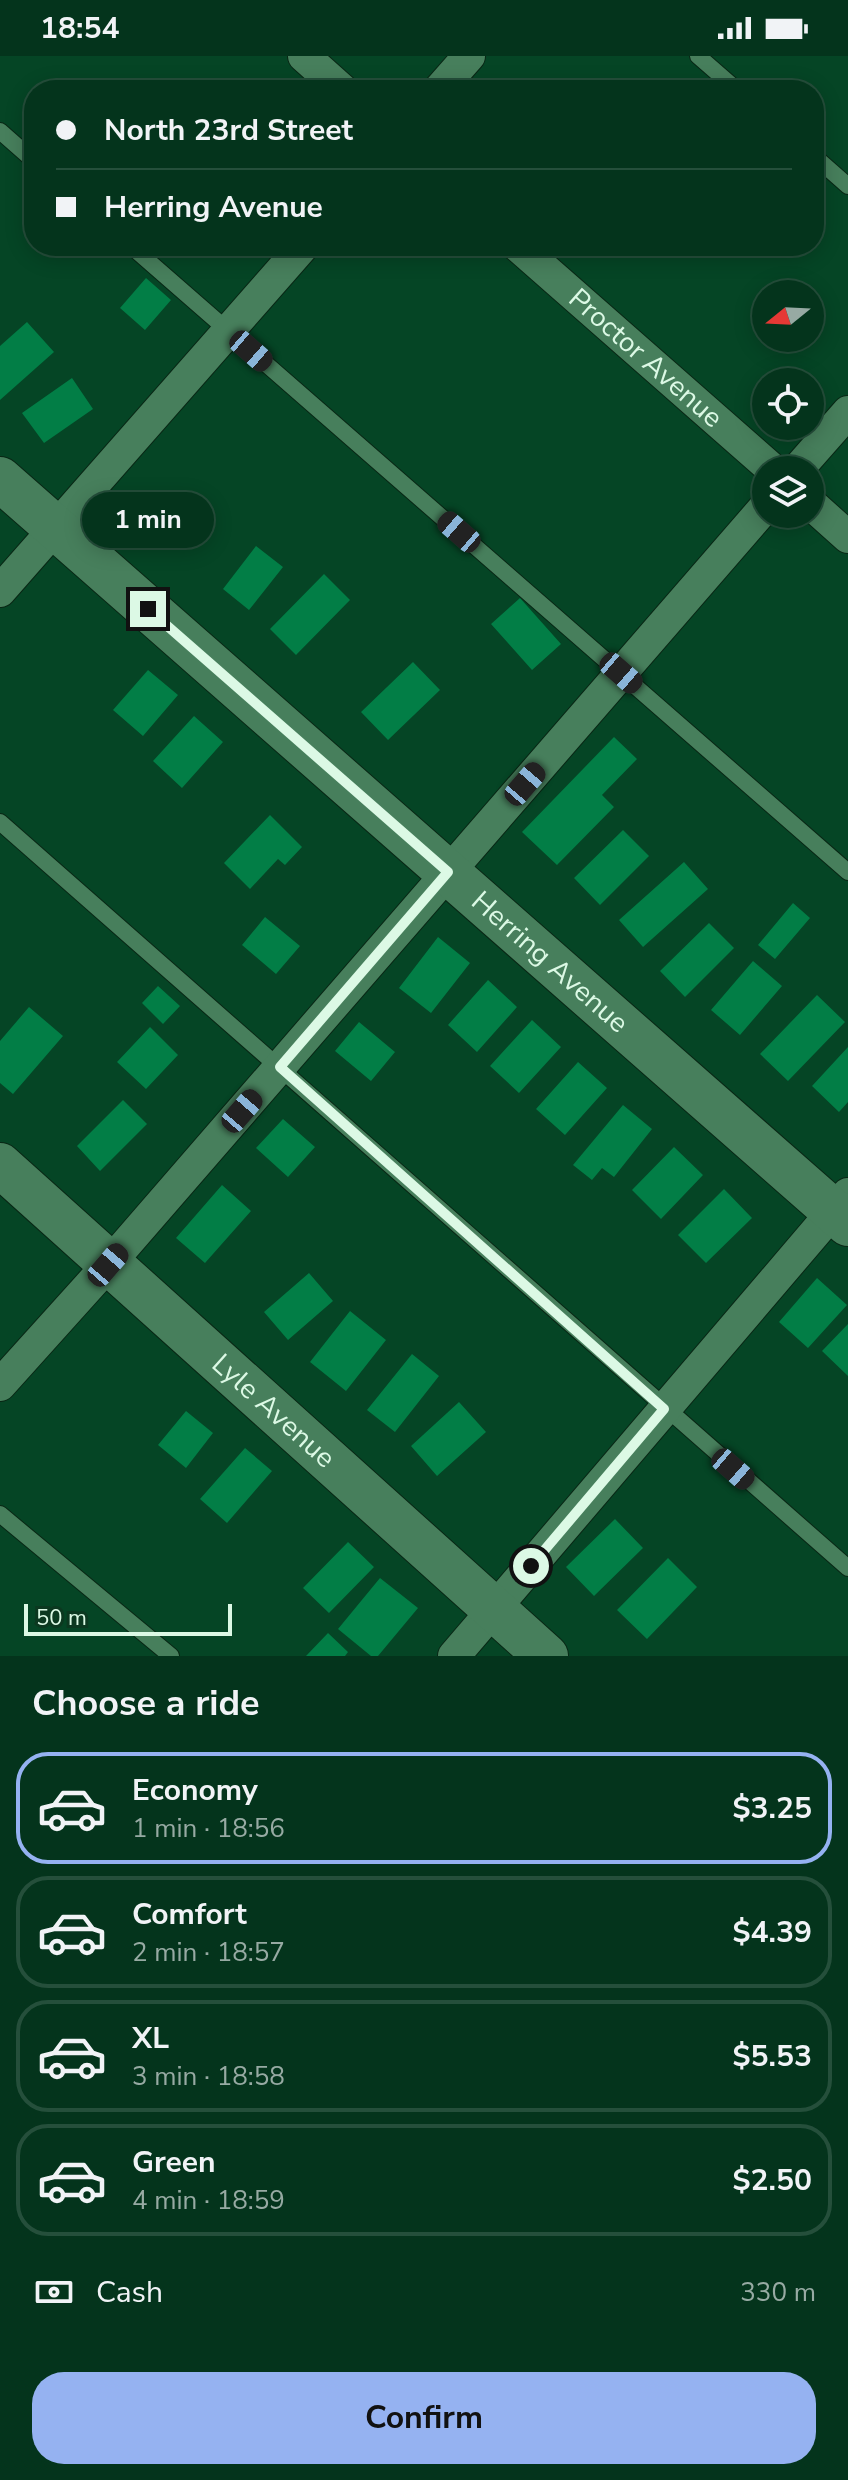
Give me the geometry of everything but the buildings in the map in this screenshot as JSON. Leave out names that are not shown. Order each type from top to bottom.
[{"type":"main road","name":"Herring Avenue","points":[[0,479],[448,872],[843,1210]]},
{"type":"main road","name":"Lyle Avenue","points":[[0,1165],[546,1656]]},
{"type":"street","points":[[304,56],[331,80]]},
{"type":"street","points":[[448,80],[469,56]]},
{"type":"street","points":[[0,591],[294,256]]},
{"type":"street","name":"Proctor Avenue","points":[[529,256],[757,456]]},
{"type":"street","points":[[809,456],[848,412]]},
{"type":"street","points":[[824,516],[848,537]]},
{"type":"street","points":[[0,1385],[108,1265],[752,522]]},
{"type":"street","points":[[454,1656],[664,1409],[843,1210]]},
{"type":"lane","points":[[698,56],[726,80]]},
{"type":"lane","points":[[0,131],[24,152]]},
{"type":"lane","points":[[824,165],[848,186]]},
{"type":"lane","points":[[142,256],[848,872]]},
{"type":"lane","points":[[0,822],[848,1568]]},
{"type":"lane","points":[[0,1514],[171,1656]]},
{"type":"route","points":[[148,609],[448,872],[280,1067],[664,1409],[531,1566]]}]
